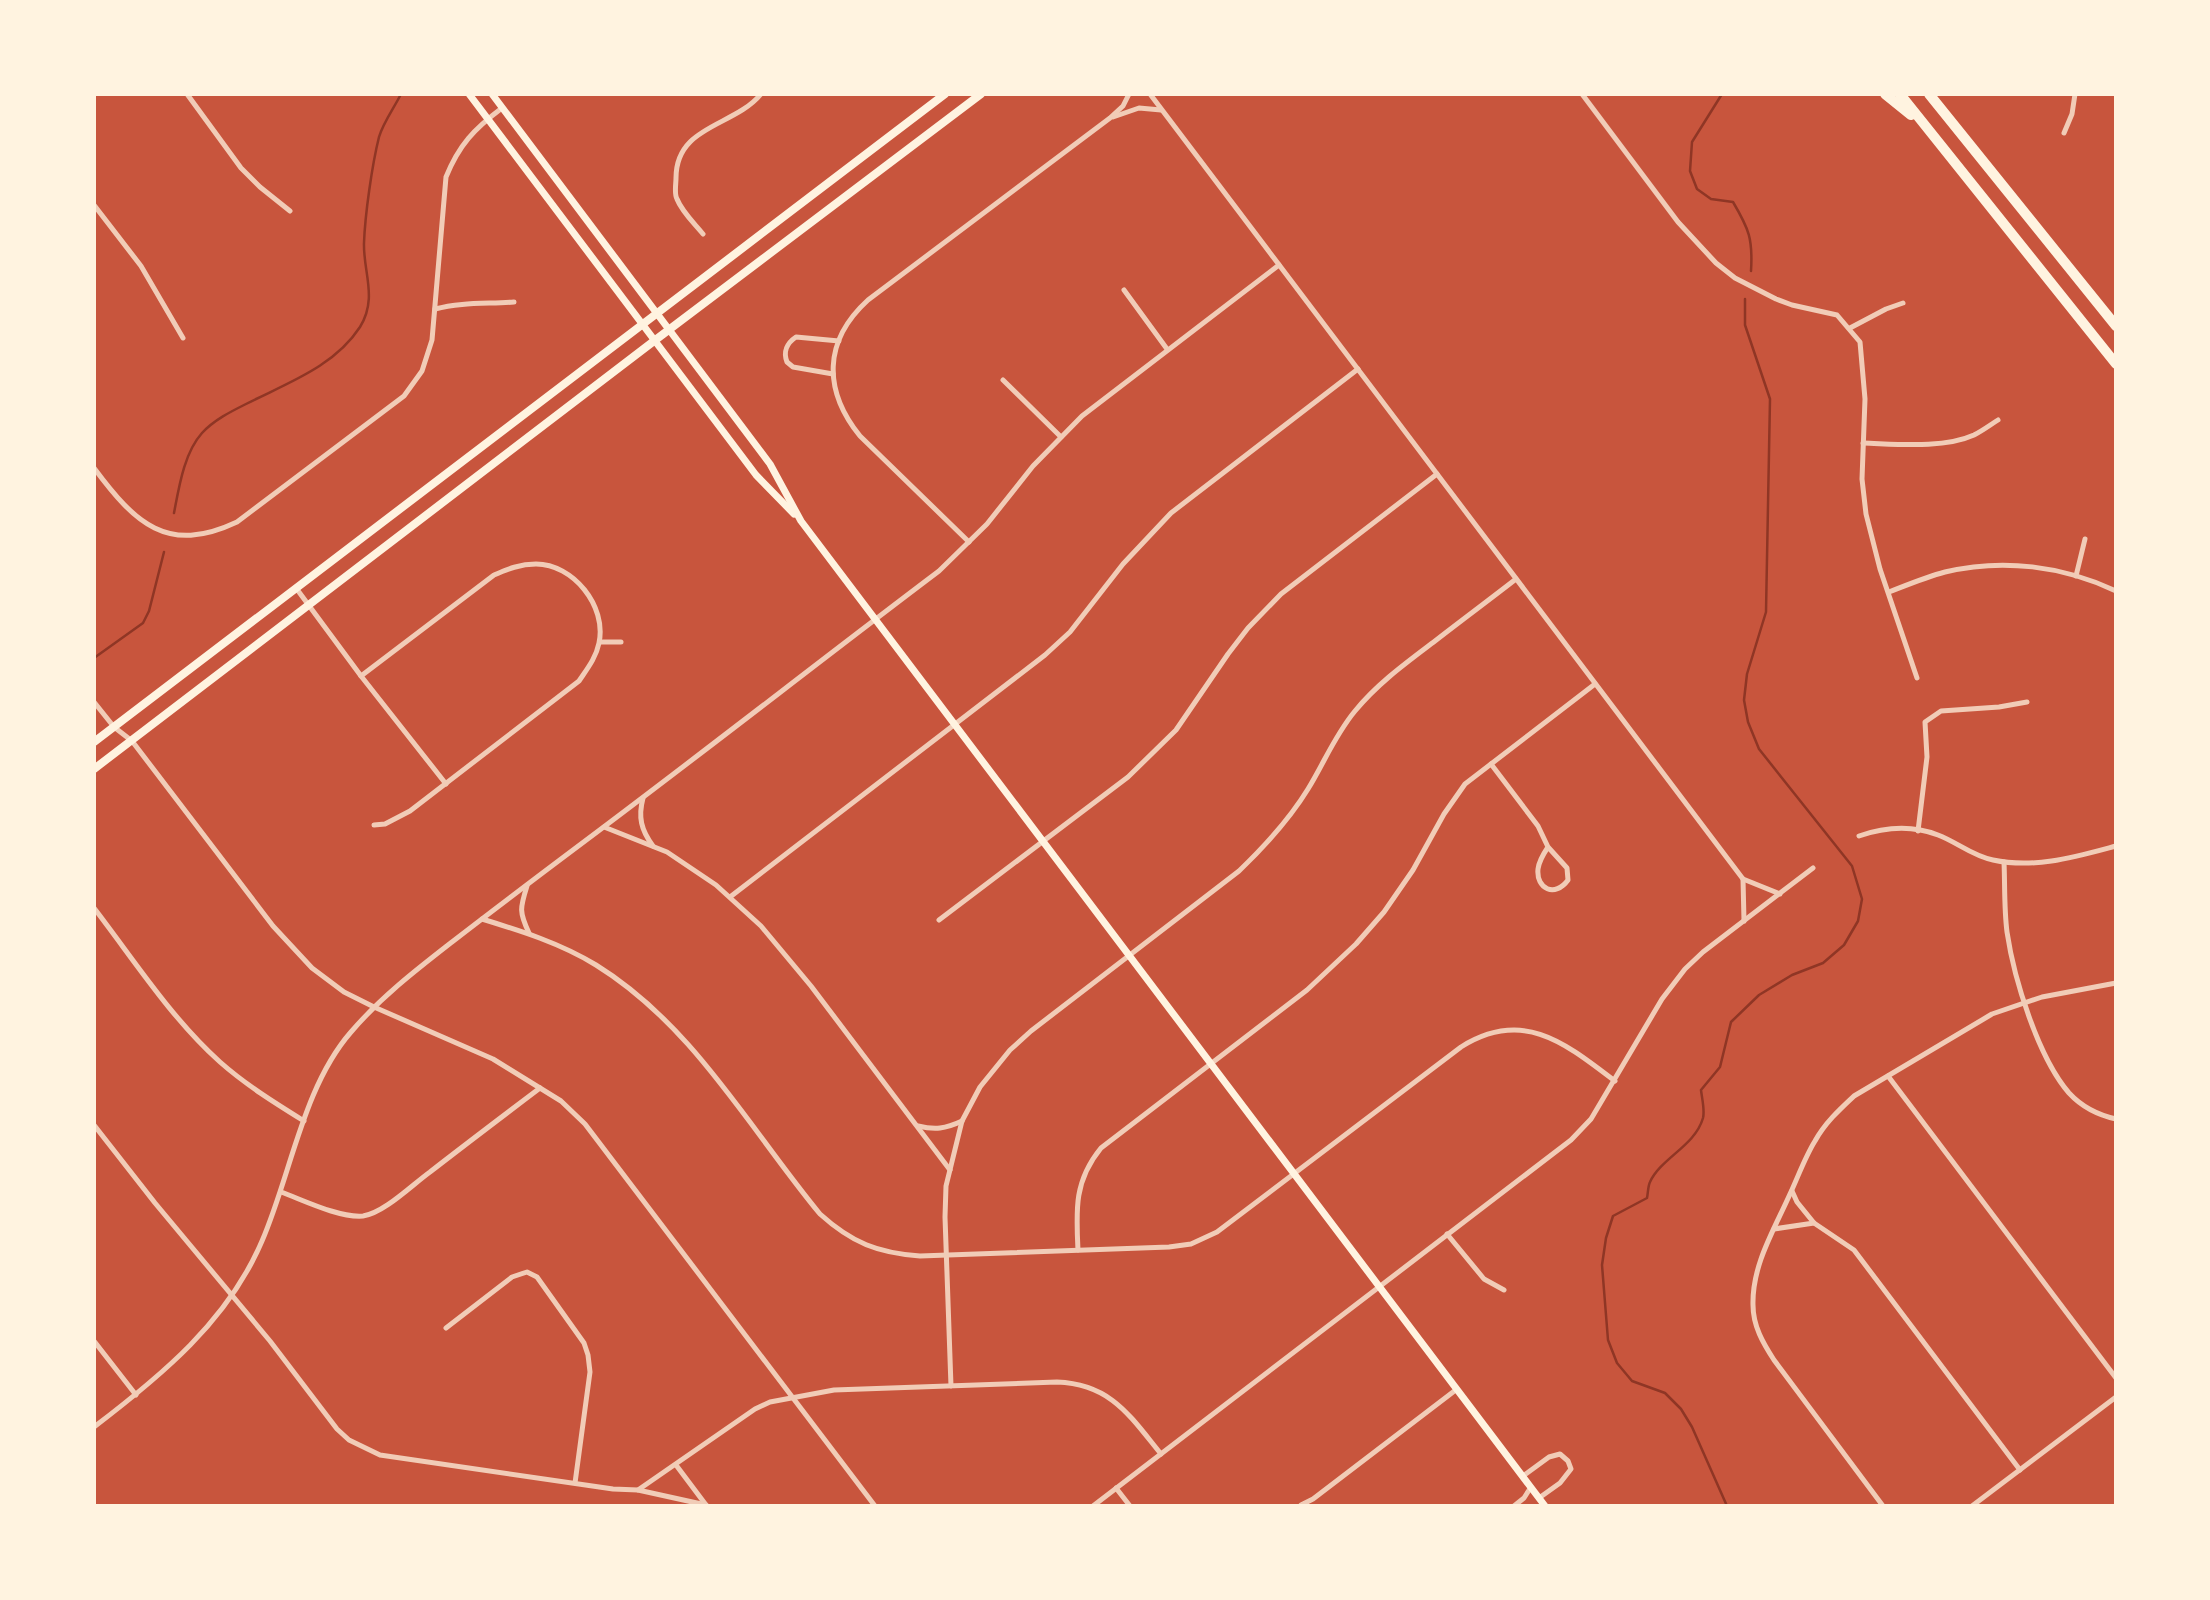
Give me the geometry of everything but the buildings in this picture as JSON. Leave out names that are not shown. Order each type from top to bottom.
[{"type":"highway","points":[[1885,94],[1927,129]]},
{"type":"highway","points":[[1900,94],[2116,363]]},
{"type":"highway","points":[[1930,94],[2116,326]]},
{"type":"highway","points":[[1939,94],[1948,117]]},
{"type":"main road","points":[[469,94],[756,475],[801,521],[1545,1506]]},
{"type":"main road","points":[[492,94],[770,464],[801,521]]},
{"type":"main road","points":[[94,742],[945,94]]},
{"type":"main road","points":[[94,769],[981,94]]},
{"type":"street","points":[[187,94],[241,168],[290,211]]},
{"type":"street","points":[[703,234],[676,198],[676,166],[679,156],[694,137],[736,114],[761,94]]},
{"type":"street","points":[[969,542],[860,436],[847,419],[839,403],[833,374],[834,356],[839,341],[847,323],[859,308],[1110,118],[1123,106],[1129,94]]},
{"type":"street","points":[[1150,94],[1742,879],[1780,894]]},
{"type":"street","points":[[1581,94],[1678,222],[1716,263],[1757,290],[1792,305],[1837,315],[1860,342],[1865,399],[1862,479],[1866,514],[1917,678]]},
{"type":"street","points":[[2064,133],[2072,114],[2075,94]]},
{"type":"street","points":[[94,468],[127,510],[150,526],[169,533],[194,536],[221,530],[265,502],[404,396],[417,380],[427,359],[435,309],[446,177],[465,140],[502,108]]},
{"type":"street","points":[[1110,118],[1139,108],[1162,111]]},
{"type":"street","points":[[94,205],[141,266],[183,338]]},
{"type":"street","points":[[94,1427],[170,1366],[200,1336],[232,1293],[262,1243],[318,1084],[349,1034],[374,1007],[399,983],[939,571],[987,524],[1033,466],[1061,436],[1108,394],[1279,265]]},
{"type":"street","points":[[1124,290],[1167,349]]},
{"type":"street","points":[[435,309],[455,304],[514,302]]},
{"type":"street","points":[[1850,328],[1903,303]]},
{"type":"street","points":[[833,374],[793,367],[787,362],[786,351],[796,337],[839,341]]},
{"type":"street","points":[[730,897],[1024,672],[1070,632],[1137,548],[1171,513],[1357,369]]},
{"type":"street","points":[[1003,380],[1061,436]]},
{"type":"street","points":[[1863,443],[1915,444],[1949,441],[1973,435],[1998,420]]},
{"type":"street","points":[[939,920],[1113,789],[1152,756],[1176,730],[1248,628],[1281,594],[1437,474]]},
{"type":"street","points":[[2076,576],[2085,538]]},
{"type":"street","points":[[361,676],[494,575],[518,565],[537,564],[564,572],[581,586],[594,606],[600,628],[600,642],[589,667],[567,692],[398,819],[374,825]]},
{"type":"street","points":[[1889,592],[1945,572],[1992,566],[2030,566],[2076,576],[2116,591]]},
{"type":"street","points":[[951,1386],[946,1186],[962,1121],[980,1087],[1010,1049],[1031,1031],[1239,871],[1266,845],[1301,799],[1335,740],[1370,693],[1392,673],[1516,579]]},
{"type":"street","points":[[296,588],[446,784]]},
{"type":"street","points":[[600,642],[621,642]]},
{"type":"street","points":[[1078,1250],[1076,1209],[1079,1188],[1095,1156],[1115,1137],[1307,990],[1356,944],[1384,912],[1413,870],[1459,791],[1595,684]]},
{"type":"street","points":[[94,702],[114,727],[132,741],[287,943],[312,968],[332,984],[374,1007],[493,1059],[561,1101],[585,1124],[875,1506]]},
{"type":"street","points":[[1918,831],[1927,757],[1925,722],[1941,711],[1999,707],[2026,702]]},
{"type":"street","points":[[1491,764],[1538,826],[1548,847],[1561,860],[1568,874],[1564,885],[1553,890],[1547,889],[1539,877],[1541,861],[1548,847]]},
{"type":"street","points":[[644,797],[639,812],[643,833],[653,846]]},
{"type":"street","points":[[604,827],[667,852],[730,897],[761,926],[781,948],[950,1170]]},
{"type":"street","points":[[1859,836],[1886,828],[1901,827],[1937,834],[1983,857],[2004,862],[2045,863],[2116,846]]},
{"type":"street","points":[[2004,862],[2007,934],[2025,1002],[2039,1040],[2069,1093],[2091,1110],[2116,1119]]},
{"type":"street","points":[[1093,1506],[1572,1140],[1591,1119],[1670,987],[1685,969],[1703,952],[1813,868]]},
{"type":"street","points":[[1742,879],[1744,921]]},
{"type":"street","points":[[528,884],[522,902],[521,917],[529,933]]},
{"type":"street","points":[[94,908],[176,1016],[198,1040],[245,1083],[304,1121]]},
{"type":"street","points":[[482,919],[529,933],[573,953],[595,965],[647,1002],[701,1058],[808,1200],[833,1226],[859,1243],[883,1252],[920,1256],[1191,1244],[1217,1232],[1461,1047],[1493,1032],[1509,1030],[1541,1033],[1564,1044],[1615,1081]]},
{"type":"street","points":[[1883,1506],[1773,1360],[1753,1315],[1754,1279],[1759,1262],[1815,1140],[1836,1112],[1854,1096],[1992,1014],[2025,1002],[2116,983]]},
{"type":"street","points":[[1888,1076],[2116,1378]]},
{"type":"street","points":[[281,1192],[346,1215],[370,1214],[540,1088]]},
{"type":"street","points":[[917,1126],[934,1130],[962,1121]]},
{"type":"street","points":[[94,1125],[155,1203],[232,1293],[337,1429],[349,1440],[380,1455],[638,1490],[707,1505]]},
{"type":"street","points":[[1791,1191],[1814,1223],[1854,1250],[2020,1470]]},
{"type":"street","points":[[1774,1229],[1814,1223]]},
{"type":"street","points":[[1447,1234],[1484,1279],[1504,1290]]},
{"type":"street","points":[[446,1328],[512,1277],[527,1272],[537,1278],[584,1343],[588,1355],[590,1372],[575,1483]]},
{"type":"street","points":[[94,1341],[136,1395]]},
{"type":"street","points":[[638,1490],[755,1409],[770,1402],[834,1390],[1057,1382],[1087,1386],[1122,1407],[1161,1454]]},
{"type":"street","points":[[1301,1506],[1457,1389]]},
{"type":"street","points":[[1972,1506],[2116,1397]]},
{"type":"street","points":[[1522,1476],[1549,1457],[1560,1454],[1568,1461],[1571,1469],[1568,1475],[1539,1498]]},
{"type":"street","points":[[676,1465],[707,1505]]},
{"type":"street","points":[[1514,1506],[1524,1498],[1531,1487]]},
{"type":"street","points":[[1116,1488],[1129,1506]]},
{"type":"waterway","points":[[174,513],[187,460],[202,433],[228,413],[309,373],[337,353],[360,327],[369,295],[364,243],[374,161],[381,132],[401,94]]},
{"type":"waterway","points":[[1722,94],[1692,142],[1690,171],[1697,189],[1711,199],[1733,202],[1749,235],[1751,271]]},
{"type":"waterway","points":[[1727,1506],[1692,1427],[1681,1409],[1665,1393],[1632,1381],[1617,1363],[1608,1340],[1602,1265],[1613,1216],[1647,1198],[1649,1184],[1655,1174],[1699,1128],[1704,1115],[1701,1090],[1720,1067],[1731,1022],[1759,995],[1792,975],[1823,963],[1844,945],[1858,921],[1862,899],[1852,866],[1759,749],[1748,722],[1744,700],[1747,674],[1766,612],[1770,399],[1745,325],[1745,299]]},
{"type":"waterway","points":[[94,658],[143,623],[149,611],[164,552]]}]
